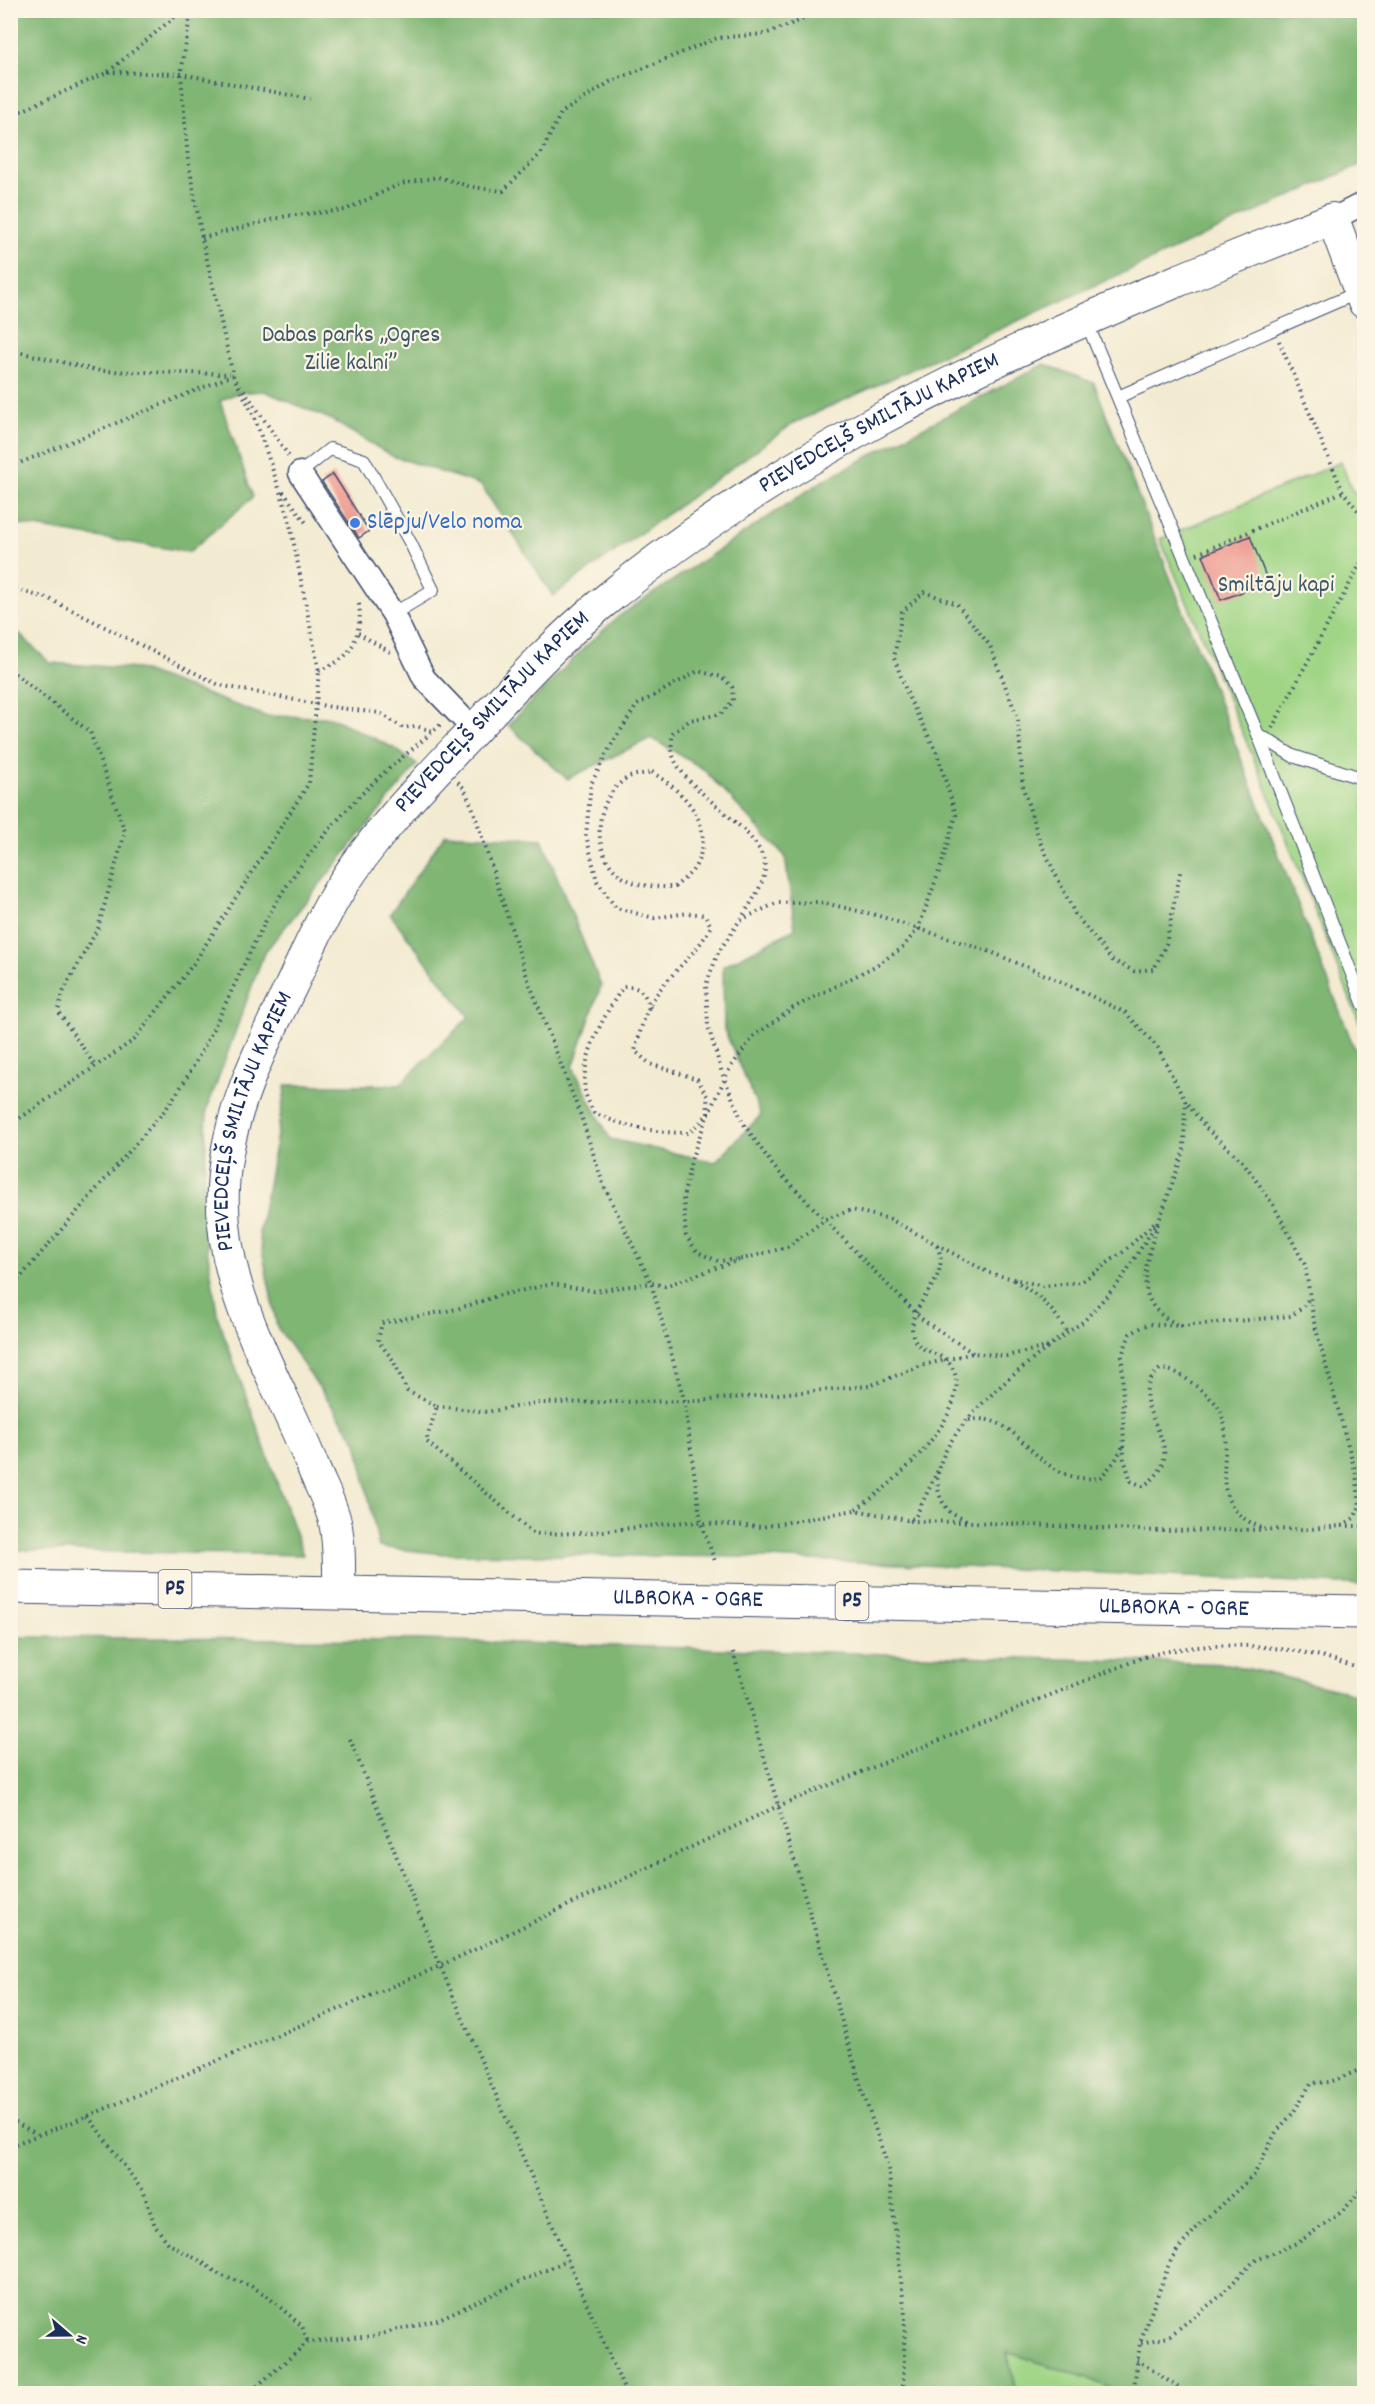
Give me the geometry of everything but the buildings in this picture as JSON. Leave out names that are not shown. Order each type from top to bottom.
[{"type":"main road","name":"ULBROKA - OGRE","points":[[10,1587],[339,1591],[1365,1612]]},
{"type":"street","points":[[1362,297],[1333,219],[1365,203]]},
{"type":"street","name":"PIEVEDCEĻŠ SMILTĀJU KAPIEM","points":[[339,1591],[334,1520],[303,1441],[247,1319],[229,1265],[223,1227],[223,1183],[232,1129],[260,1051],[339,889],[377,837],[440,765],[465,719],[520,680],[600,605],[697,533],[831,446],[919,397],[1085,319],[1333,219]]},
{"type":"street","points":[[300,473],[393,615],[424,678],[465,719]]},
{"type":"lane","points":[[1118,397],[1274,329],[1362,297]]},
{"type":"lane","points":[[1085,319],[1184,560],[1263,738],[1365,1005]]},
{"type":"lane","points":[[300,473],[330,449],[364,460],[411,544],[433,590],[393,615]]},
{"type":"lane","points":[[1263,738],[1293,756],[1365,779]]},
{"type":"path","points":[[10,116],[108,72],[183,10]]},
{"type":"path","points":[[10,1125],[134,1040],[194,963],[309,783],[319,671],[281,490],[254,416],[233,375],[202,238],[188,160],[181,74],[191,10]]},
{"type":"path","points":[[202,238],[286,216],[345,210],[400,184],[438,177],[472,187],[503,191],[541,153],[561,113],[610,82],[717,38],[765,34],[804,19],[815,10]]},
{"type":"path","points":[[108,72],[181,74],[310,99]]},
{"type":"path","points":[[1274,329],[1343,492],[1365,518]]},
{"type":"path","points":[[10,351],[100,371],[233,375]]},
{"type":"path","points":[[10,467],[233,375]]},
{"type":"path","points":[[233,375],[300,473]]},
{"type":"path","points":[[281,490],[312,531]]},
{"type":"path","points":[[1184,560],[1343,492]]},
{"type":"path","points":[[1263,738],[1365,557]]},
{"type":"path","points":[[10,588],[50,599],[219,685],[316,702],[331,707],[380,713],[403,728],[415,726],[433,731]]},
{"type":"path","points":[[743,1259],[718,1261],[697,1252],[686,1236],[683,1198],[692,1157],[708,1114],[725,1080],[754,1036],[793,1008],[884,961],[901,949],[918,928],[941,866],[956,815],[937,753],[909,698],[894,658],[902,612],[924,592],[957,604],[990,646],[1018,719],[1023,788],[1040,842],[1075,914],[1112,960],[1134,971],[1154,969],[1166,944],[1181,868]]},
{"type":"path","points":[[319,671],[343,658],[358,633],[360,609],[354,593]]},
{"type":"path","points":[[358,633],[384,651],[403,655],[411,651]]},
{"type":"path","points":[[10,670],[90,732],[126,832],[98,928],[64,990],[58,1011],[95,1066]]},
{"type":"path","points":[[650,1008],[644,992],[636,986],[623,987],[606,1012],[589,1054],[585,1091],[594,1113],[622,1125],[664,1133],[689,1133],[708,1114],[707,1096],[697,1079],[650,1064],[635,1051],[641,1026],[650,1008],[657,993],[704,941],[711,926],[705,915],[688,913],[654,918],[616,908],[597,881],[586,835],[591,784],[610,747],[637,705],[698,671],[722,677],[732,687],[733,701],[721,714],[690,720],[673,733],[672,752],[681,772],[762,851],[765,870],[759,889],[718,953],[706,986],[708,1026],[725,1080],[743,1123],[774,1167],[916,1314],[973,1353]]},
{"type":"path","points":[[10,1289],[184,1085],[203,1053],[270,912],[322,840],[383,773],[433,731],[465,719]]},
{"type":"path","points":[[440,765],[464,788],[473,808],[527,977],[581,1116],[603,1184],[651,1283],[684,1400],[701,1523],[716,1564]]},
{"type":"path","points":[[652,772],[677,788],[699,818],[703,845],[694,869],[675,887],[648,887],[621,876],[603,857],[599,821],[609,797],[630,777],[652,772]]},
{"type":"path","points":[[740,920],[777,903],[820,902],[918,928],[991,952],[1062,982],[1126,1013],[1158,1048],[1185,1101],[1207,1129],[1244,1163],[1274,1206],[1305,1265],[1314,1322],[1356,1474],[1360,1506],[1354,1518],[1341,1526]]},
{"type":"path","points":[[1182,1326],[1166,1320],[1151,1305],[1145,1283],[1147,1256],[1184,1150],[1185,1101]]},
{"type":"path","points":[[1047,1347],[1006,1356],[973,1353],[924,1365],[868,1386],[698,1401],[536,1403],[488,1413],[437,1406],[407,1391],[393,1360],[378,1341],[382,1323],[457,1309],[497,1296],[552,1284],[594,1291],[651,1283],[665,1286],[743,1259],[787,1247],[826,1219],[852,1210],[890,1219],[989,1273],[1043,1286],[1081,1282],[1124,1252],[1160,1218]]},
{"type":"path","points":[[907,1520],[915,1518],[947,1446],[968,1420],[1007,1380],[1047,1347],[1084,1321],[1121,1280],[1160,1218]]},
{"type":"path","points":[[437,1406],[426,1441],[534,1534],[585,1533],[685,1522],[762,1527],[855,1510],[870,1501],[900,1473],[944,1426],[953,1405],[956,1385],[952,1367],[945,1360],[919,1347],[913,1338],[912,1325],[916,1314],[934,1285],[941,1266],[940,1252],[936,1244]]},
{"type":"path","points":[[1011,1278],[1041,1297],[1056,1313],[1067,1333]]},
{"type":"path","points":[[1265,1530],[1249,1523],[1237,1514],[1229,1501],[1222,1472],[1225,1436],[1221,1411],[1175,1370],[1160,1369],[1149,1378],[1145,1394],[1151,1415],[1163,1437],[1166,1460],[1158,1477],[1143,1486],[1131,1481],[1124,1459],[1122,1354],[1130,1334],[1148,1324],[1182,1326],[1291,1316],[1303,1307],[1310,1297]]},
{"type":"path","points":[[968,1420],[984,1417],[999,1422],[1043,1463],[1062,1474],[1084,1480],[1100,1478],[1115,1461],[1124,1444]]},
{"type":"path","points":[[938,1470],[940,1494],[950,1512],[970,1522]]},
{"type":"path","points":[[855,1510],[907,1520],[1159,1531],[1365,1526]]},
{"type":"path","points":[[10,2146],[88,2116],[440,1966],[778,1806],[982,1720],[1156,1653],[1196,1647],[1253,1647],[1298,1652],[1365,1670]]},
{"type":"path","points":[[734,1652],[862,2090],[888,2166],[905,2315],[903,2394]]},
{"type":"path","points":[[350,1739],[440,1966],[626,2394]]},
{"type":"path","points":[[1133,2394],[1140,2343],[1160,2286],[1178,2249],[1201,2223],[1254,2175],[1276,2132],[1293,2113],[1311,2083],[1330,2082],[1365,2068]]},
{"type":"path","points":[[88,2116],[144,2193],[155,2226],[169,2244],[202,2262],[219,2275],[251,2286],[267,2296],[302,2326],[308,2342]]},
{"type":"path","points":[[10,2120],[37,2135]]},
{"type":"path","points":[[1140,2343],[1168,2337],[1219,2297],[1254,2261],[1299,2242],[1342,2211],[1365,2186]]},
{"type":"path","points":[[248,2394],[308,2342],[373,2336],[437,2320],[568,2260]]},
{"type":"path","points":[[1137,2360],[1188,2394]]},
{"type":"green space","name":"Dabas parks „Ogres Zilie kalni”","points":[[10,11],[1364,11],[1364,163],[794,423],[553,596],[481,485],[392,456],[330,419],[264,391],[236,393],[220,401],[253,497],[189,552],[11,523]]},
{"type":"green space","points":[[1044,364],[1094,383],[1364,1073],[1364,1585],[743,1557],[444,1554],[379,1547],[357,1442],[277,1327],[259,1234],[286,1085],[399,1085],[469,1017],[390,914],[445,834],[542,839],[601,986],[573,1067],[610,1139],[715,1162],[761,1115],[724,1029],[723,966],[795,929],[785,856],[702,768],[651,738],[567,779],[508,725],[619,616],[824,480]]},
{"type":"green space","name":"Smiltāju kapi","points":[[1341,462],[1352,490],[1364,502],[1364,1034],[1265,785],[1160,539]]},
{"type":"green space","points":[[10,625],[50,663],[138,669],[265,716],[330,717],[394,748],[417,765],[264,953],[207,1109],[203,1222],[218,1318],[303,1555],[11,1550]]},
{"type":"green space","points":[[11,1637],[419,1640],[1228,1664],[1364,1696],[1364,2393],[1120,2393],[1088,2378],[1007,2352],[1016,2393],[11,2393]]},
{"type":"green space","points":[[1007,2352],[1088,2378],[1120,2393],[1016,2393]]},
{"type":"place","name":"Slēpju/Velo noma","points":[[355,523]]}]
